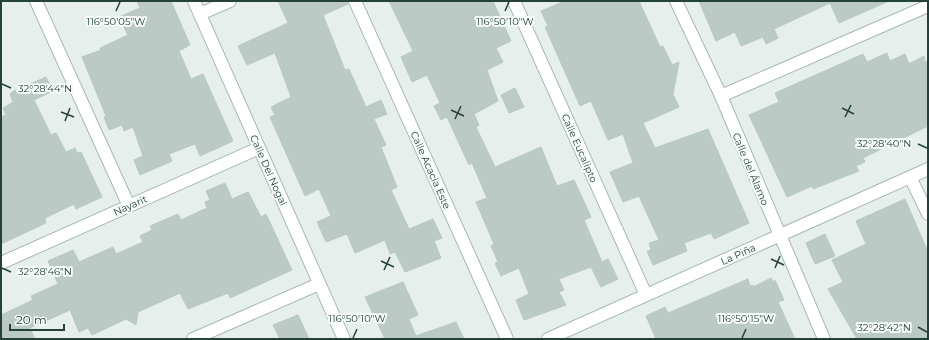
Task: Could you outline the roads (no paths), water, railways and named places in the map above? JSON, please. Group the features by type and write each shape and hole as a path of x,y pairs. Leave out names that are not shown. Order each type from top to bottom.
{"street":[{"path":"36,1 129,206"},
{"name":"Calle Del Nogal","path":"194,1 344,339"},
{"path":"200,14 230,1"},
{"name":"Calle Acacia Este","path":"355,1 507,339"},
{"name":"Calle Eucalipto","path":"514,1 646,295"},
{"name":"Calle del Álamo","path":"676,1 721,96 779,236 824,339"},
{"path":"721,96 928,6"},
{"name":"Nayarit","path":"1,263 259,148"},
{"name":"La Piña","path":"548,339 928,169"},
{"path":"910,177 928,214"},
{"path":"194,339 319,284"}]}
